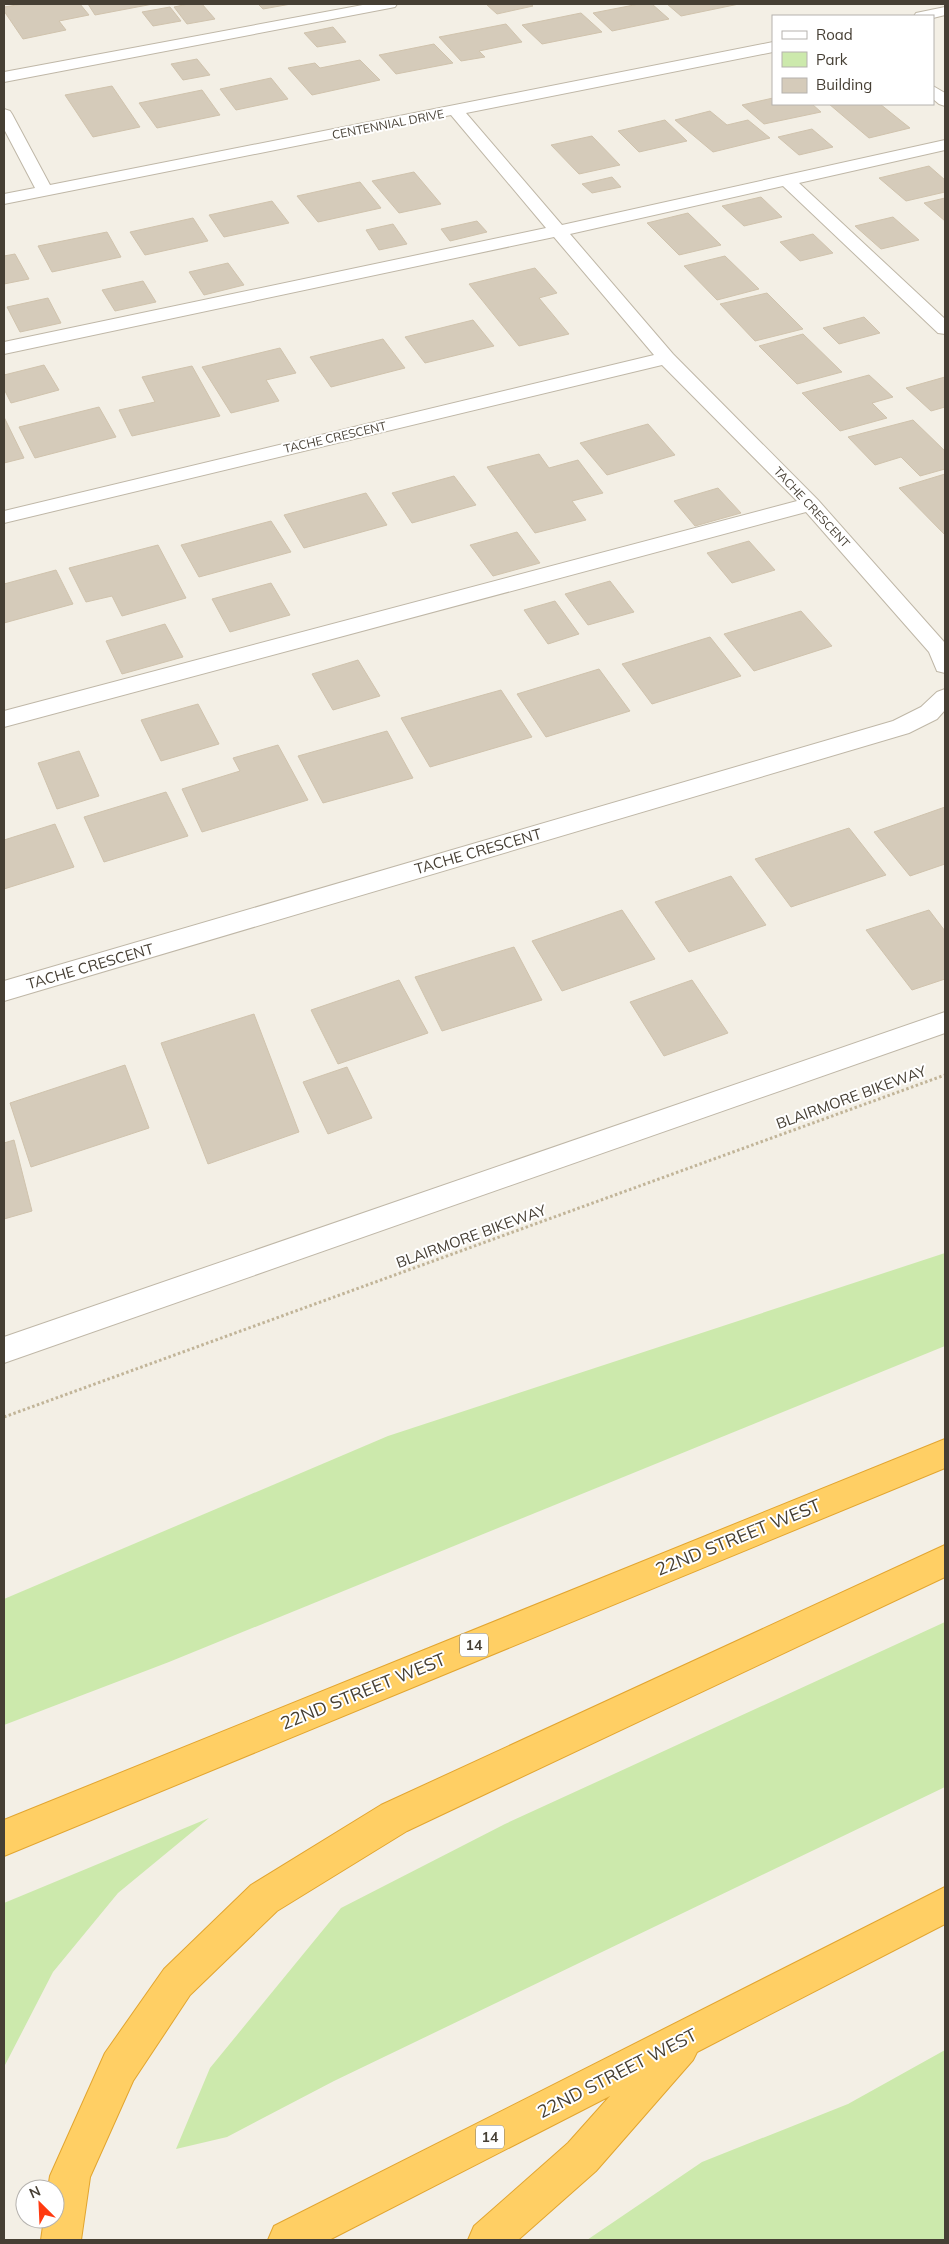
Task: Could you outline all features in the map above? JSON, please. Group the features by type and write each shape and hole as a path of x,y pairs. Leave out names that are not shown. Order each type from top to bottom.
{"highway":[{"name":"22ND STREET WEST","path":"4,1838 945,1453"},
{"path":"61,2240 70,2176 118,2067 177,1982 264,1898 394,1818 945,1561"},
{"name":"22ND STREET WEST","path":"288,2240 945,1905"},
{"path":"488,2240 582,2157 692,2034"}],"street":[{"path":"4,77 390,4"},
{"path":"925,15 945,10"},
{"name":"CENTENNIAL DRIVE","path":"4,199 772,47"},
{"path":"934,92 945,101"},
{"name":"TACHE CRESCENT","path":"455,110 666,358 811,504 938,650 945,666"},
{"path":"4,114 45,191"},
{"path":"4,348 559,231 945,145"},
{"path":"786,180 945,329"},
{"name":"TACHE CRESCENT","path":"4,517 666,358"},
{"path":"4,719 811,504"},
{"name":"TACHE CRESCENT","path":"4,991 901,726 929,713 945,697"},
{"path":"4,1350 945,1022"}],"path":[{"name":"BLAIRMORE BIKEWAY","path":"4,1417 945,1075"}],"green space":[{"path":"945,1253 945,1346 169,1662 4,1725 4,1599 388,1436"},
{"path":"945,1622 945,1787 334,2081 227,2137 176,2149 210,2068 341,1908 505,1824"},
{"path":"209,1818 118,1893 53,1972 4,2067 4,1903"},
{"path":"945,2050 945,2240 587,2240 702,2162 848,2104"}],"building":[{"path":"23,4 80,4 89,15 59,21 66,30 23,39 4,11 4,7"},
{"path":"88,4 153,4 95,15"},
{"path":"202,4 215,19 187,24 174,7"},
{"path":"258,4 291,4 263,9"},
{"path":"486,4 530,4 533,6 497,14"},
{"path":"639,4 652,4 669,19 612,31 593,13"},
{"path":"667,4 739,4 681,16"},
{"path":"170,7 181,21 153,26 142,12"},
{"path":"581,13 602,32 542,44 522,25"},
{"path":"506,24 522,42 479,51 485,57 461,61 439,37"},
{"path":"333,27 346,42 317,47 304,33"},
{"path":"434,44 453,63 396,74 379,55"},
{"path":"197,59 210,75 183,80 171,64"},
{"path":"360,60 380,80 312,95 288,68 315,63 320,68"},
{"path":"271,78 288,99 236,110 220,89"},
{"path":"112,86 140,127 93,137 65,95"},
{"path":"202,90 220,115 157,128 139,103"},
{"path":"772,98 772,105 813,105 821,112 764,124 742,105"},
{"path":"830,105 881,105 910,128 869,138"},
{"path":"710,111 727,125 748,120 770,138 713,152 675,120"},
{"path":"665,120 687,141 639,152 618,131"},
{"path":"812,129 833,147 799,155 778,137"},
{"path":"592,136 620,165 579,174 551,145"},
{"path":"929,166 945,180 945,192 906,201 879,178"},
{"path":"414,172 441,204 399,213 372,181"},
{"path":"612,177 621,187 592,193 582,184"},
{"path":"360,182 381,208 318,222 297,196"},
{"path":"761,197 782,217 744,226 722,206"},
{"path":"945,198 945,221 924,203"},
{"path":"272,201 289,223 224,237 209,215"},
{"path":"688,213 721,245 679,255 647,223"},
{"path":"893,217 919,240 881,249 855,226"},
{"path":"193,218 208,241 145,255 130,232"},
{"path":"477,221 487,232 450,241 441,229"},
{"path":"393,224 407,244 379,250 366,230"},
{"path":"107,232 121,257 52,272 38,246"},
{"path":"813,234 833,253 800,261 780,242"},
{"path":"15,254 29,279 4,284 4,256"},
{"path":"725,256 759,289 717,300 684,266"},
{"path":"228,263 244,285 204,295 189,272"},
{"path":"535,268 557,293 539,298 569,334 519,346 469,284"},
{"path":"143,281 156,302 115,311 102,290"},
{"path":"767,293 803,329 755,341 720,304"},
{"path":"48,298 61,323 20,332 7,307"},
{"path":"864,317 880,333 839,344 823,328"},
{"path":"473,320 494,346 425,363 405,337"},
{"path":"803,334 842,372 797,384 759,346"},
{"path":"383,339 405,368 331,387 310,357"},
{"path":"280,348 296,373 266,380 279,401 231,413 202,367"},
{"path":"44,365 59,390 11,403 4,389 4,375"},
{"path":"192,366 220,416 132,436 119,410 155,402 142,377"},
{"path":"869,375 893,397 872,403 887,418 840,431 802,393"},
{"path":"945,377 945,407 931,411 906,388"},
{"path":"99,407 116,437 35,458 19,427"},
{"path":"4,417 24,458 4,463"},
{"path":"913,420 945,451 945,469 920,476 901,457 875,465 848,437"},
{"path":"648,424 675,455 607,475 580,443"},
{"path":"539,454 549,468 578,460 603,493 572,501 586,520 535,533 487,467"},
{"path":"945,474 945,535 899,488"},
{"path":"454,476 476,505 412,523 392,493"},
{"path":"718,488 741,513 695,526 674,501"},
{"path":"366,493 387,525 304,548 284,515"},
{"path":"271,521 291,552 199,577 181,545"},
{"path":"517,532 540,563 493,576 470,545"},
{"path":"749,541 775,570 732,583 707,553"},
{"path":"158,545 186,598 122,616 112,596 86,602 69,568"},
{"path":"56,570 73,604 4,623 4,584"},
{"path":"610,581 634,612 588,625 565,594"},
{"path":"271,583 290,615 230,632 212,599"},
{"path":"555,601 579,634 548,644 524,610"},
{"path":"801,611 832,646 754,671 724,634"},
{"path":"165,624 183,657 122,674 106,641"},
{"path":"710,637 741,676 652,704 622,664"},
{"path":"358,660 380,696 333,710 312,674"},
{"path":"599,669 630,711 546,737 517,694"},
{"path":"501,690 532,737 430,767 401,718"},
{"path":"198,704 219,744 161,761 141,720"},
{"path":"387,731 413,778 323,803 298,756"},
{"path":"278,745 308,800 202,832 182,789 240,771 233,758"},
{"path":"79,751 99,796 57,809 38,763"},
{"path":"166,792 188,836 104,862 84,817"},
{"path":"945,807 945,864 910,876 874,832"},
{"path":"55,824 74,867 4,889 4,840"},
{"path":"849,828 886,875 791,907 755,859"},
{"path":"731,876 766,925 689,952 655,902"},
{"path":"622,910 655,959 562,991 532,941"},
{"path":"929,910 945,931 945,979 912,990 866,930"},
{"path":"514,947 542,1000 442,1031 415,977"},
{"path":"399,980 428,1033 338,1064 311,1010"},
{"path":"692,980 728,1033 664,1056 630,1002"},
{"path":"254,1014 299,1132 208,1164 161,1043"},
{"path":"125,1065 149,1128 31,1167 10,1103"},
{"path":"347,1067 372,1118 328,1134 303,1082"},
{"path":"14,1140 32,1211 4,1219 4,1143"}]}
